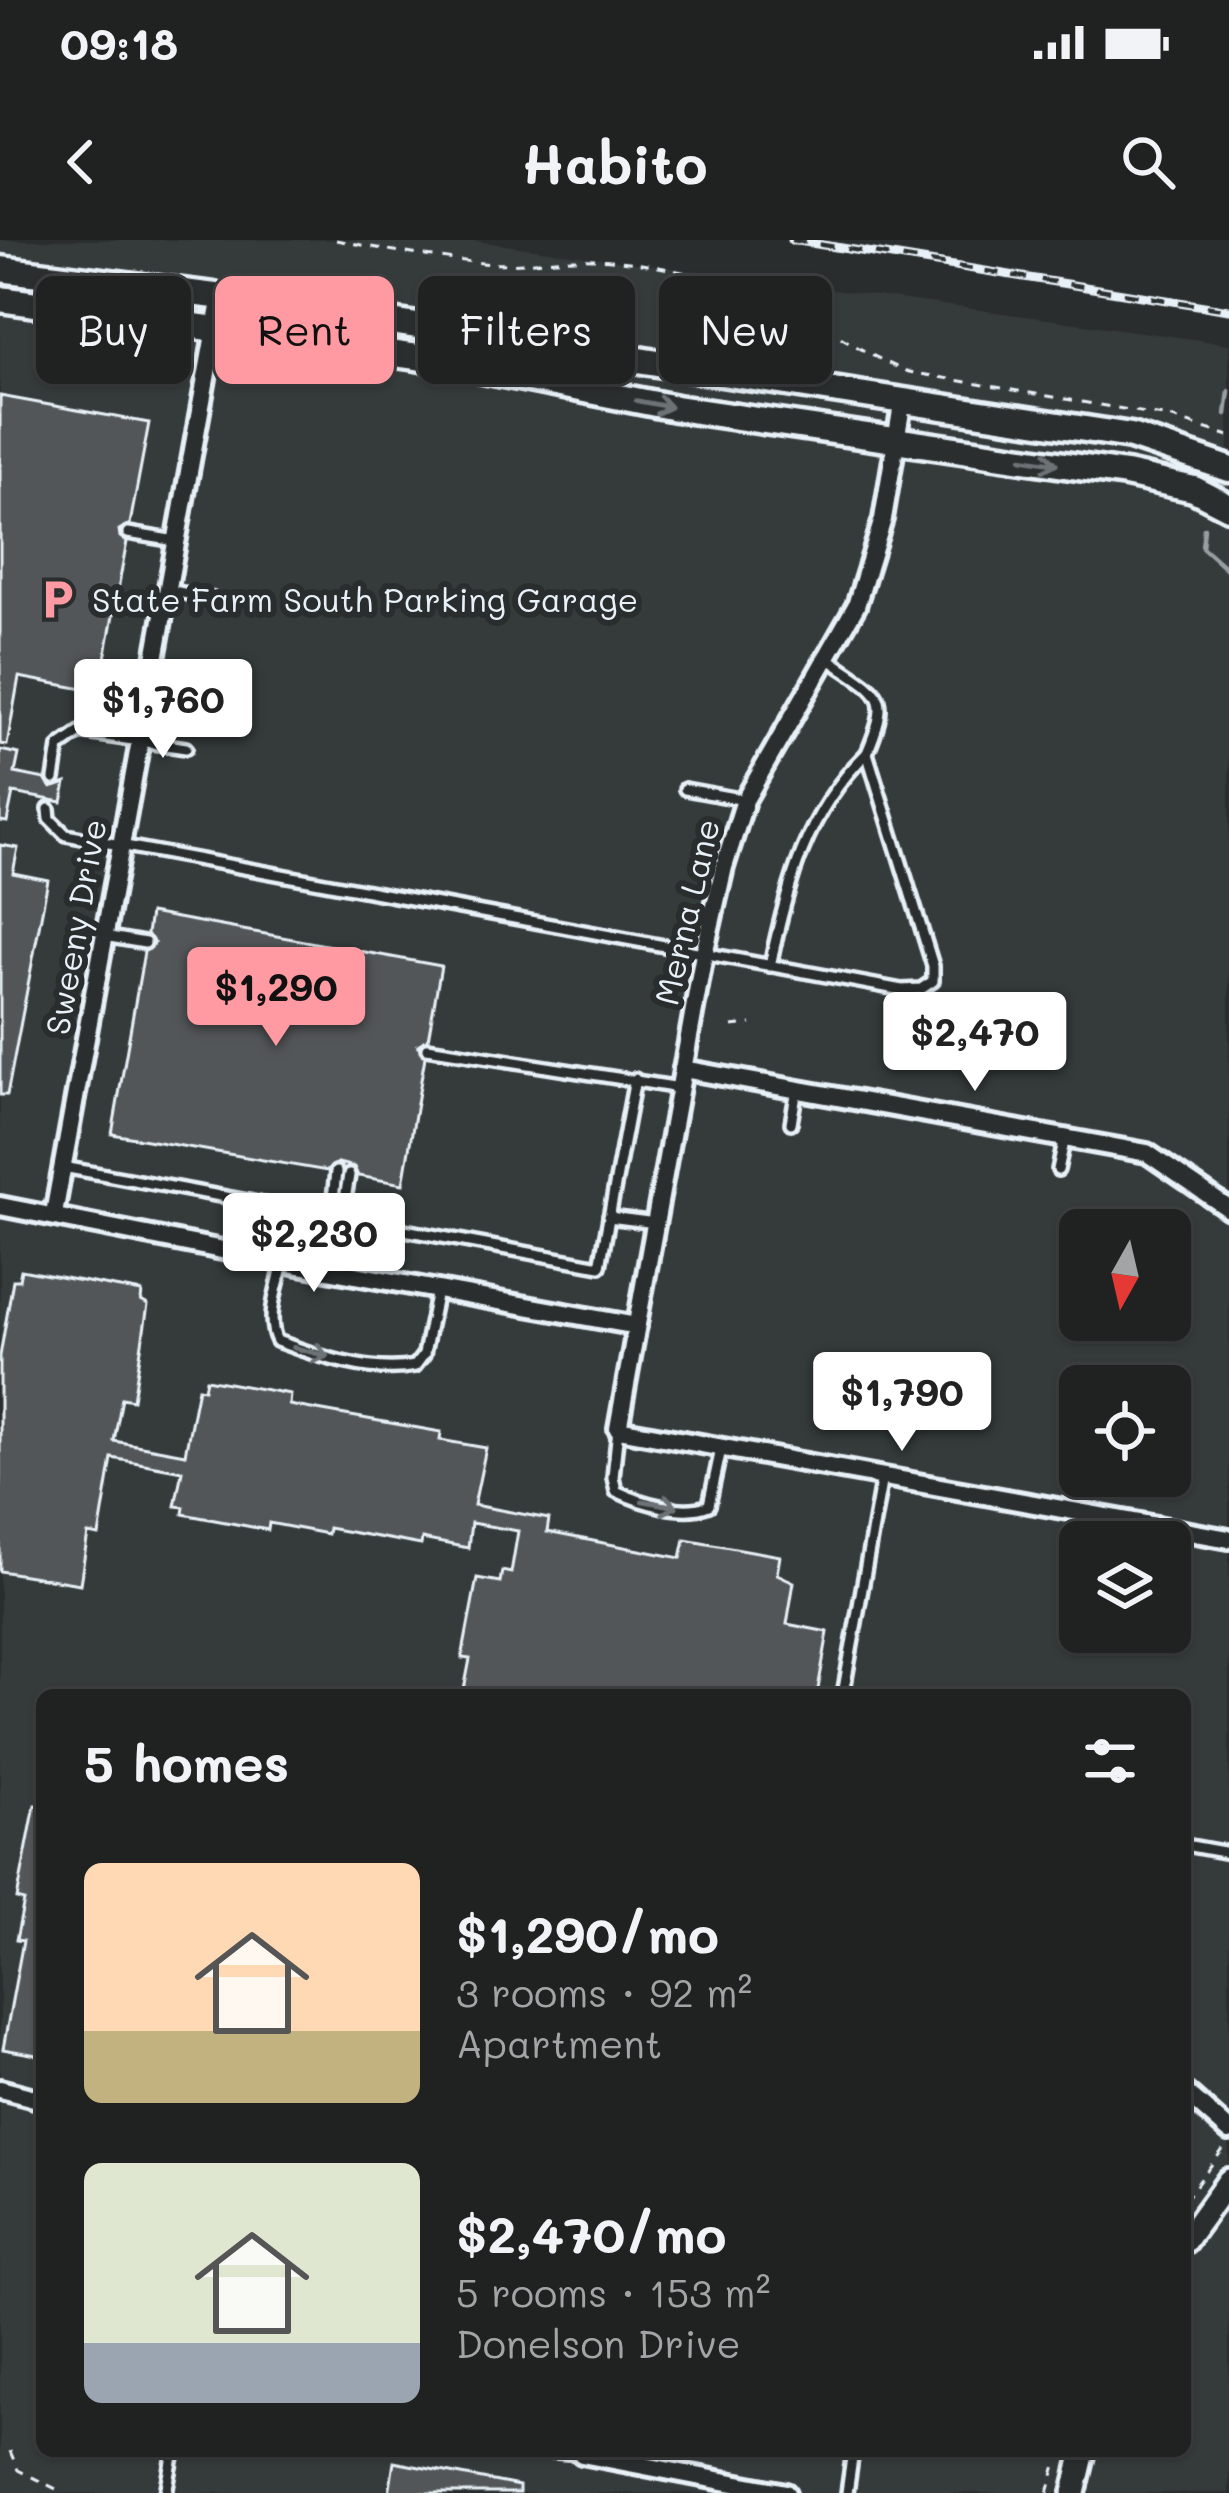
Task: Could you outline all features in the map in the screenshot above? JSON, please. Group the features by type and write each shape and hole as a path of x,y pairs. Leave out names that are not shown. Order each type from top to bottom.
{"main road":[{"path":"0,269 215,295"},
{"path":"0,299 417,357 676,408 1126,474 1194,489 1229,507"},
{"path":"394,322 1131,436 1229,469"}],"street":[{"name":"Sweeny Drive","path":"54,1214 215,320"},
{"name":"Merna Lane","path":"618,1430 724,867 746,800 856,606 872,562 903,399"},
{"path":"683,1069 1147,1153 1229,1209"},
{"path":"0,1206 637,1326"},
{"path":"618,1430 1229,1539"},
{"path":"0,2089 36,2098"},
{"path":"1191,2097 1229,2131"},
{"path":"1191,2233 1229,2180"},
{"path":"603,2457 785,2493"},
{"path":"1074,2493 1083,2457"}],"lane":[{"path":"128,533 176,542"},
{"path":"168,590 213,598"},
{"path":"770,966 781,912 811,826 838,781 867,753 883,719 871,688 829,659"},
{"path":"104,667 152,674"},
{"path":"54,779 59,747 80,732 186,748"},
{"path":"50,809 50,819 65,836 704,955 902,990 921,988 933,982 921,923 867,753"},
{"path":"686,789 746,800"},
{"path":"104,936 145,944"},
{"path":"427,1048 680,1088"},
{"path":"63,1168 600,1266 635,1079"},
{"path":"791,1123 797,1089"},
{"path":"1058,1170 1065,1136"},
{"path":"325,1270 336,1172"},
{"path":"333,1216 344,1205 350,1174"},
{"path":"609,1216 656,1223"},
{"path":"283,1262 272,1314 277,1342 351,1362 396,1370 415,1366 424,1354 437,1291"},
{"path":"618,1430 616,1491 634,1500 696,1510 709,1505 721,1448"},
{"path":"844,1689 882,1477"},
{"path":"1191,1846 1229,1853"},
{"path":"166,2493 173,2457"},
{"path":"847,2493 852,2457"}],"path":[{"path":"336,240 484,263 622,261 730,284 768,296 871,357 909,372 1169,417 1229,436"},
{"path":"732,1026 751,1024"},
{"path":"1191,2192 1229,2142"},
{"path":"10,2452 18,2470 64,2493"},
{"path":"1048,2493 1058,2457"}],"shaded area":[{"path":"0,240 468,240 731,276 659,276 659,384 832,384 832,290 1229,344 1229,2493 0,2493"}],"building":[{"name":"State Farm South Parking Garage","path":"0,396 149,423 130,524 119,530 127,542 105,658 95,665 102,676 99,692 19,677 7,745 0,744"},
{"path":"0,750 19,754 15,773 45,779 51,788 66,783 62,802 13,793 7,822 0,821"},
{"path":"0,845 18,848 13,873 48,880 7,1095 0,1095"},
{"path":"150,913 441,966 428,1039 418,1045 425,1057 403,1184 358,1176 354,1167 338,1163 327,1171 112,1134 144,952 154,943 147,934"},
{"path":"21,1270 142,1292 141,1301 148,1305 133,1400 122,1398 114,1441 185,1454 198,1388 204,1389 206,1379 290,1394 289,1405 441,1432 440,1440 486,1448 474,1505 549,1519 547,1532 681,1558 685,1539 780,1556 777,1574 794,1582 787,1624 828,1632 818,1689 464,1689 470,1659 462,1658 477,1578 500,1582 502,1571 511,1573 518,1531 471,1523 468,1548 422,1539 421,1545 328,1528 327,1534 269,1523 268,1530 183,1514 184,1507 175,1506 182,1471 112,1458 99,1536 88,1534 80,1584 0,1571 0,1356 13,1280 19,1280"},
{"path":"36,1805 36,2055 3,2049 23,1941 16,1940 24,1901 17,1899"},
{"path":"394,2462 519,2486 519,2493 389,2493"}],"waterway":[{"path":"1226,414 1229,391"},
{"path":"1204,528 1202,547 1229,571"}],"railway":[{"path":"792,240 1229,310"}],"place":[{"name":"State Farm South Parking Garage","path":"58,600"}]}
